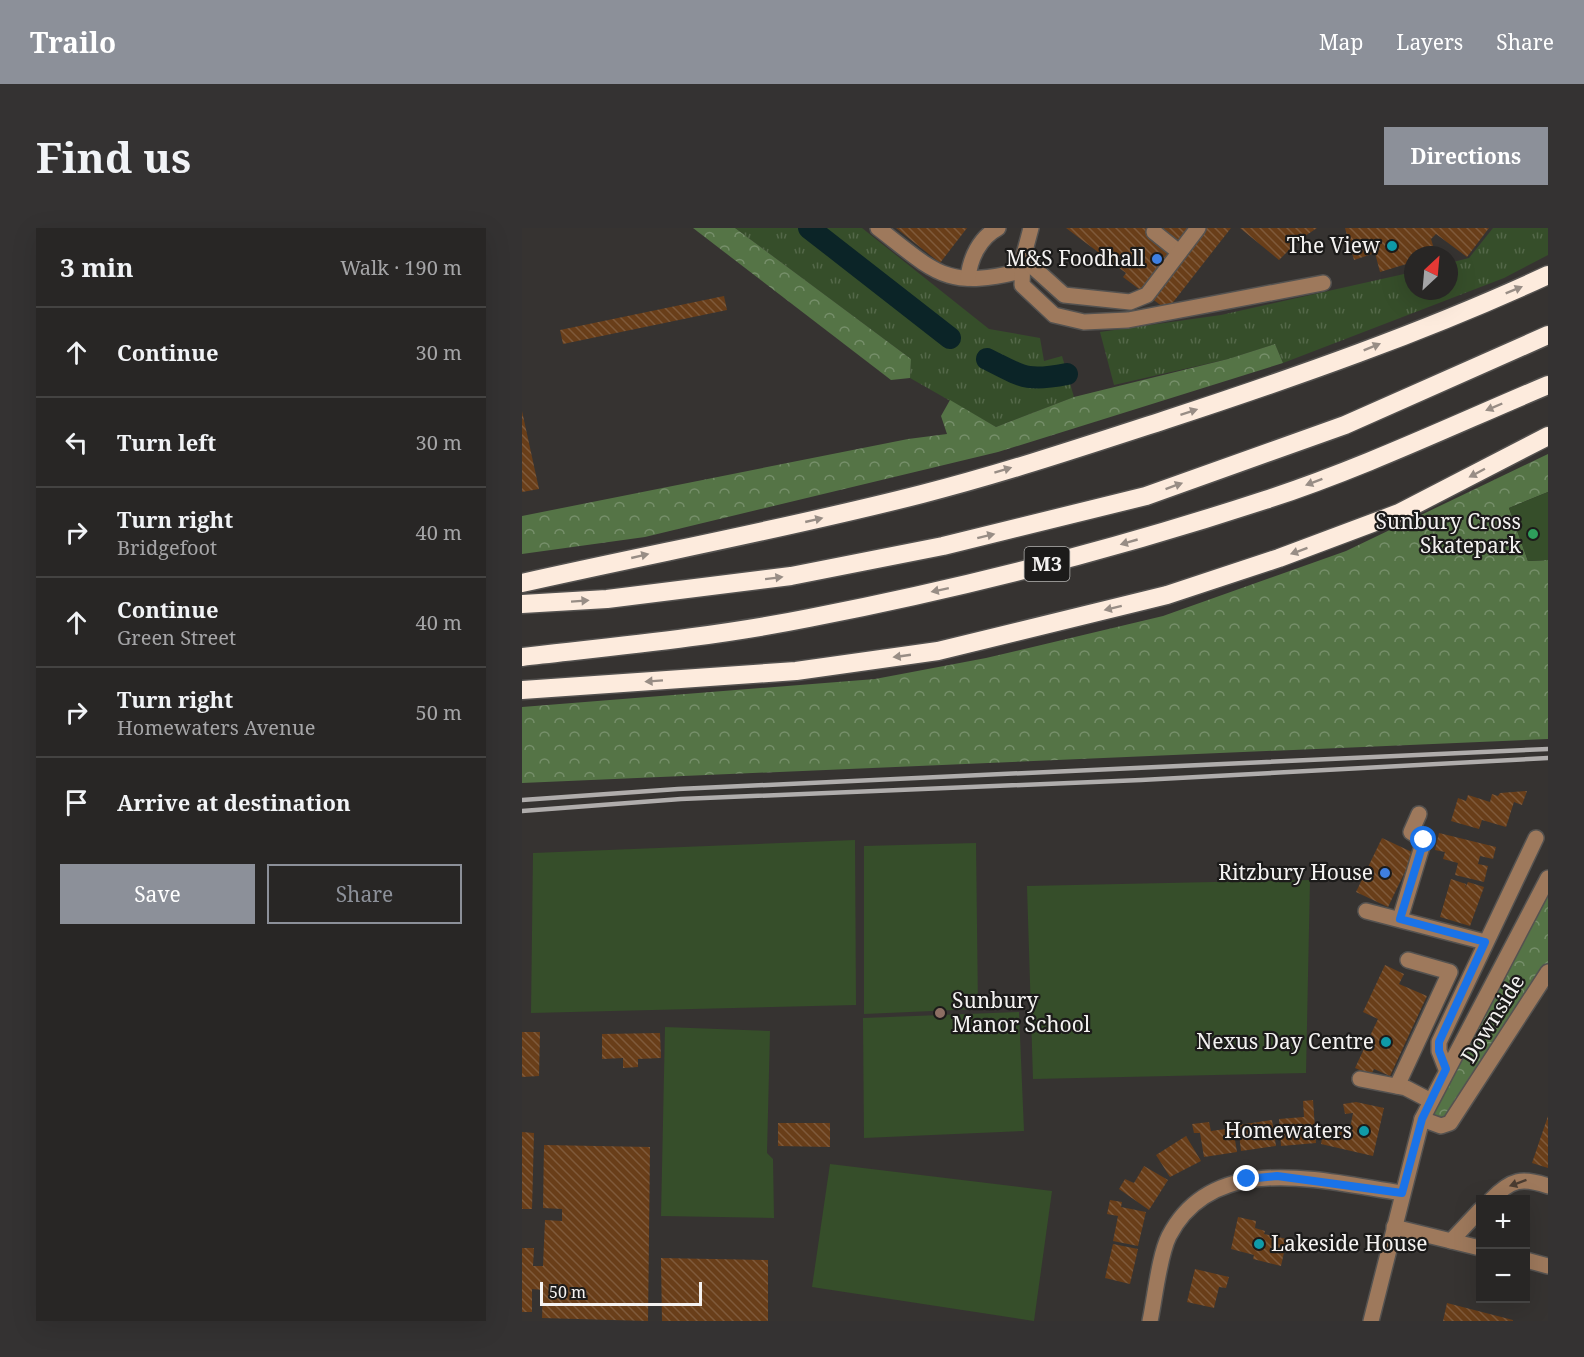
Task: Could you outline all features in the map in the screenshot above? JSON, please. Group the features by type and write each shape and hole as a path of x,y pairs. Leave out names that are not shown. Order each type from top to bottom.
{"highway":[{"path":"522,583 675,548 776,529 924,494 1091,444 1294,378 1548,275"},
{"name":"M3","path":"522,604 607,599 791,576 944,546 1146,496 1345,425 1546,336"},
{"name":"M3","path":"522,657 696,636 807,619 977,582 1096,551 1268,499 1548,385"},
{"path":"522,690 796,671 938,651 1167,595 1279,558 1399,513 1548,436"}],"street":[{"path":"878,228 936,272 980,280 1022,264"},
{"path":"968,278 970,262 978,247 998,228"},
{"path":"1031,228 1022,264 1023,285 1054,315 1084,322 1128,320 1323,284"},
{"path":"1022,264 1064,295 1130,302 1147,295 1198,228"},
{"path":"1154,232 1179,252"},
{"path":"1400,919 1424,840 1411,832 1419,814"},
{"path":"1446,1069 1439,1051 1439,1042 1536,838"},
{"path":"1371,1321 1422,1119 1446,1069 1548,878"},
{"path":"1366,910 1485,942"},
{"path":"1397,1086 1450,972 1408,960"},
{"name":"Downside","path":"1422,1119 1441,1126 1450,1124 1548,972"},
{"path":"1360,1079 1397,1086 1431,1101"},
{"path":"1150,1321 1168,1239 1179,1221 1197,1202 1220,1187 1247,1179 1277,1176 1402,1193"},
{"path":"1497,1195 1511,1184 1525,1179 1548,1186"},
{"path":"1451,1241 1476,1214"},
{"path":"1394,1227 1476,1247"},
{"path":"1530,1261 1548,1266"}],"green space":[{"path":"693,228 735,228 911,359 910,378 891,380"},
{"path":"735,228 862,228 989,329 1040,338 1044,361 1062,356 1074,397 996,427 910,378 911,359"},
{"path":"1493,228 1548,228 1548,255 1504,278 1458,296 1458,261 1469,258"},
{"path":"1404,274 1404,300 1447,300 1283,363 1275,344 1228,359 1114,385 1100,332 1221,315"},
{"path":"1275,344 1283,363 998,452 645,537 522,554 522,516 908,439 947,434 941,416 950,400 996,427 1074,397 1228,359"},
{"path":"1548,454 1548,492 1509,508 1528,561 1548,560 1548,739 522,783 522,707 875,679 986,658 1163,616 1346,551"},
{"name":"Sunbury Cross Skatepark","path":"1548,492 1548,560 1528,561 1509,508"},
{"path":"855,840 856,1005 531,1013 533,853"},
{"path":"976,843 978,1009 864,1014 864,846"},
{"path":"1548,878 1548,972 1450,1123 1422,1119"},
{"path":"1310,880 1306,1073 1033,1079 1027,886"},
{"path":"1019,1012 1024,1131 864,1138 863,1018"},
{"path":"665,1027 770,1031 767,1153 773,1159 774,1218 661,1216"},
{"path":"830,1164 1052,1191 1034,1321 812,1287"}],"building":[{"path":"896,228 967,228 940,263"},
{"name":"M&S Foodhall","path":"1066,228 1231,228 1167,310 1123,277 1126,273"},
{"name":"The View","path":"1240,228 1317,228 1299,240 1279,260"},
{"name":"The View","path":"1345,228 1489,228 1467,257 1458,250 1458,246 1452,246 1436,234 1431,239 1433,246 1404,246 1404,265 1380,272 1375,253 1354,260"},
{"path":"724,296 727,310 563,344 560,330"},
{"path":"522,411 539,489 522,492"},
{"path":"1527,791 1522,805 1514,802 1506,827 1482,820 1479,829 1451,821 1458,798 1466,801 1468,795 1490,802 1492,794 1498,796 1500,793"},
{"path":"1439,833 1496,847 1493,859 1480,856 1478,864 1488,866 1484,882 1455,875 1458,863 1443,859 1445,852 1435,850"},
{"name":"Ritzbury House","path":"1382,838 1414,853 1388,907 1356,892"},
{"path":"1451,879 1466,884 1465,888 1468,882 1484,887 1470,926 1440,917"},
{"name":"Nexus Day Centre","path":"1385,965 1404,974 1399,984 1427,996 1390,1076 1374,1069 1371,1075 1355,1068 1378,1019 1363,1012"},
{"path":"522,1032 540,1032 539,1076 522,1077"},
{"path":"660,1033 661,1058 638,1059 638,1067 623,1068 623,1058 602,1059 602,1034"},
{"path":"1313,1100 1316,1143 1281,1146 1279,1119 1304,1117 1303,1101"},
{"name":"Homewaters","path":"1356,1102 1384,1108 1373,1156 1321,1144 1324,1128 1349,1134 1353,1113 1345,1114 1343,1104"},
{"path":"1548,1116 1548,1168 1532,1163"},
{"path":"1272,1120 1276,1146 1241,1151 1238,1125"},
{"path":"1209,1122 1211,1131 1233,1128 1237,1152 1204,1157 1200,1133 1194,1133 1192,1124"},
{"path":"778,1123 830,1123 830,1147 778,1146"},
{"path":"522,1132 534,1133 532,1209 522,1209"},
{"path":"1186,1136 1201,1161 1170,1177 1156,1155"},
{"path":"544,1145 650,1147 648,1321 542,1318 543,1290 532,1289 532,1312 522,1312 522,1248 534,1248 533,1266 543,1266 545,1220 562,1221 562,1209 543,1208"},
{"path":"1144,1166 1168,1180 1149,1210 1119,1189 1125,1179 1134,1183"},
{"path":"1110,1200 1122,1202 1121,1207 1146,1212 1138,1246 1113,1241 1118,1216 1107,1214"},
{"name":"Lakeside House","path":"1238,1217 1256,1221 1255,1228 1265,1231 1264,1234 1287,1239 1281,1266 1253,1259 1254,1255 1231,1249"},
{"path":"1113,1244 1138,1249 1130,1284 1105,1278"},
{"path":"661,1258 768,1260 768,1321 662,1321"},
{"path":"1195,1269 1229,1277 1226,1288 1219,1287 1214,1308 1187,1302"},
{"path":"1447,1303 1513,1320 1513,1321 1443,1321"}],"waterway":[{"path":"809,228 950,338"},
{"path":"987,359 1017,374 1033,378 1067,374"}],"railway":[{"path":"522,800 678,789 1548,749"},
{"path":"522,811 681,799 1141,780 1548,758"}],"place":[{"name":"The View","path":"1392,246"},
{"name":"M&S Foodhall","path":"1157,259"},
{"name":"Sunbury Cross Skatepark","path":"1533,534"},
{"name":"Ritzbury House","path":"1385,873"},
{"name":"Sunbury Manor School","path":"940,1013"},
{"name":"Nexus Day Centre","path":"1386,1042"},
{"name":"Homewaters","path":"1364,1131"},
{"name":"Lakeside House","path":"1259,1244"}],"route":[{"path":"1247,1179 1277,1176 1402,1193 1422,1119 1446,1069 1439,1051 1439,1042 1485,942 1474,937 1400,919 1424,840"}]}
